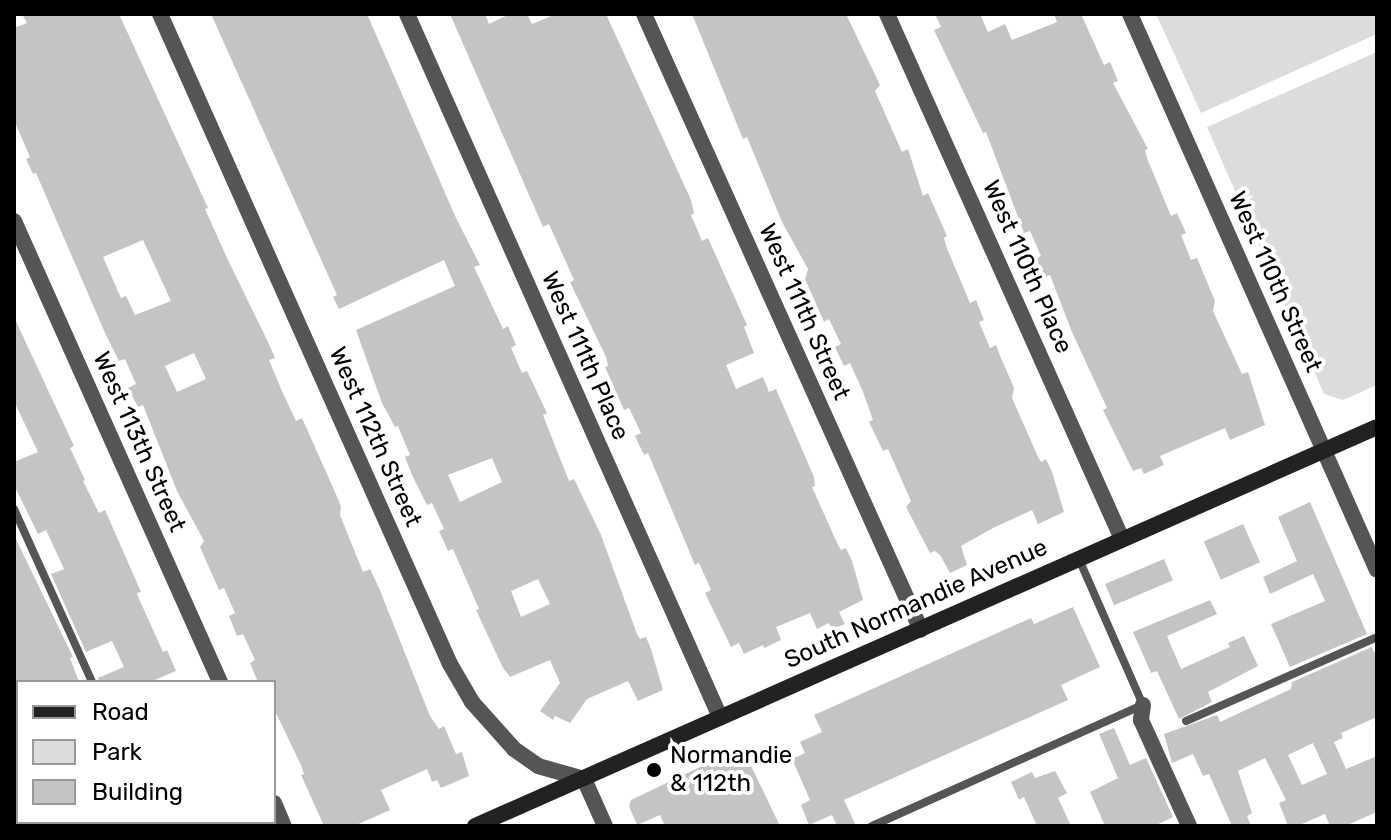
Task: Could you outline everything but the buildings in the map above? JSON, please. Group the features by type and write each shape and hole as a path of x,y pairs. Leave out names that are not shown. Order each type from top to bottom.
{"main road":[{"name":"South Normandie Avenue","path":"475,826 1377,427"}],"street":[{"name":"West 112th Street","path":"160,14 450,664 472,702 514,749 538,766 584,779"},
{"name":"West 111th Place","path":"407,14 720,717"},
{"name":"West 111th Street","path":"644,14 921,630"},
{"name":"West 110th Place","path":"887,14 1122,539"},
{"name":"West 110th Street","path":"1130,14 1377,568"},
{"name":"West 113th Street","path":"14,221 219,680"},
{"path":"1143,705 1141,720 1189,826"},
{"path":"584,779 605,826"},
{"path":"276,808 284,826"}],"lane":[{"path":"14,509 91,680"},
{"path":"872,826 1143,705 1079,558"},
{"path":"1186,721 1377,637"}],"green space":[{"path":"1156,14 1377,14 1377,34 1201,113"},
{"path":"1377,52 1377,385 1343,400 1324,394 1207,127"}],"place":[{"name":"Normandie & 112th","path":"654,770"}]}
